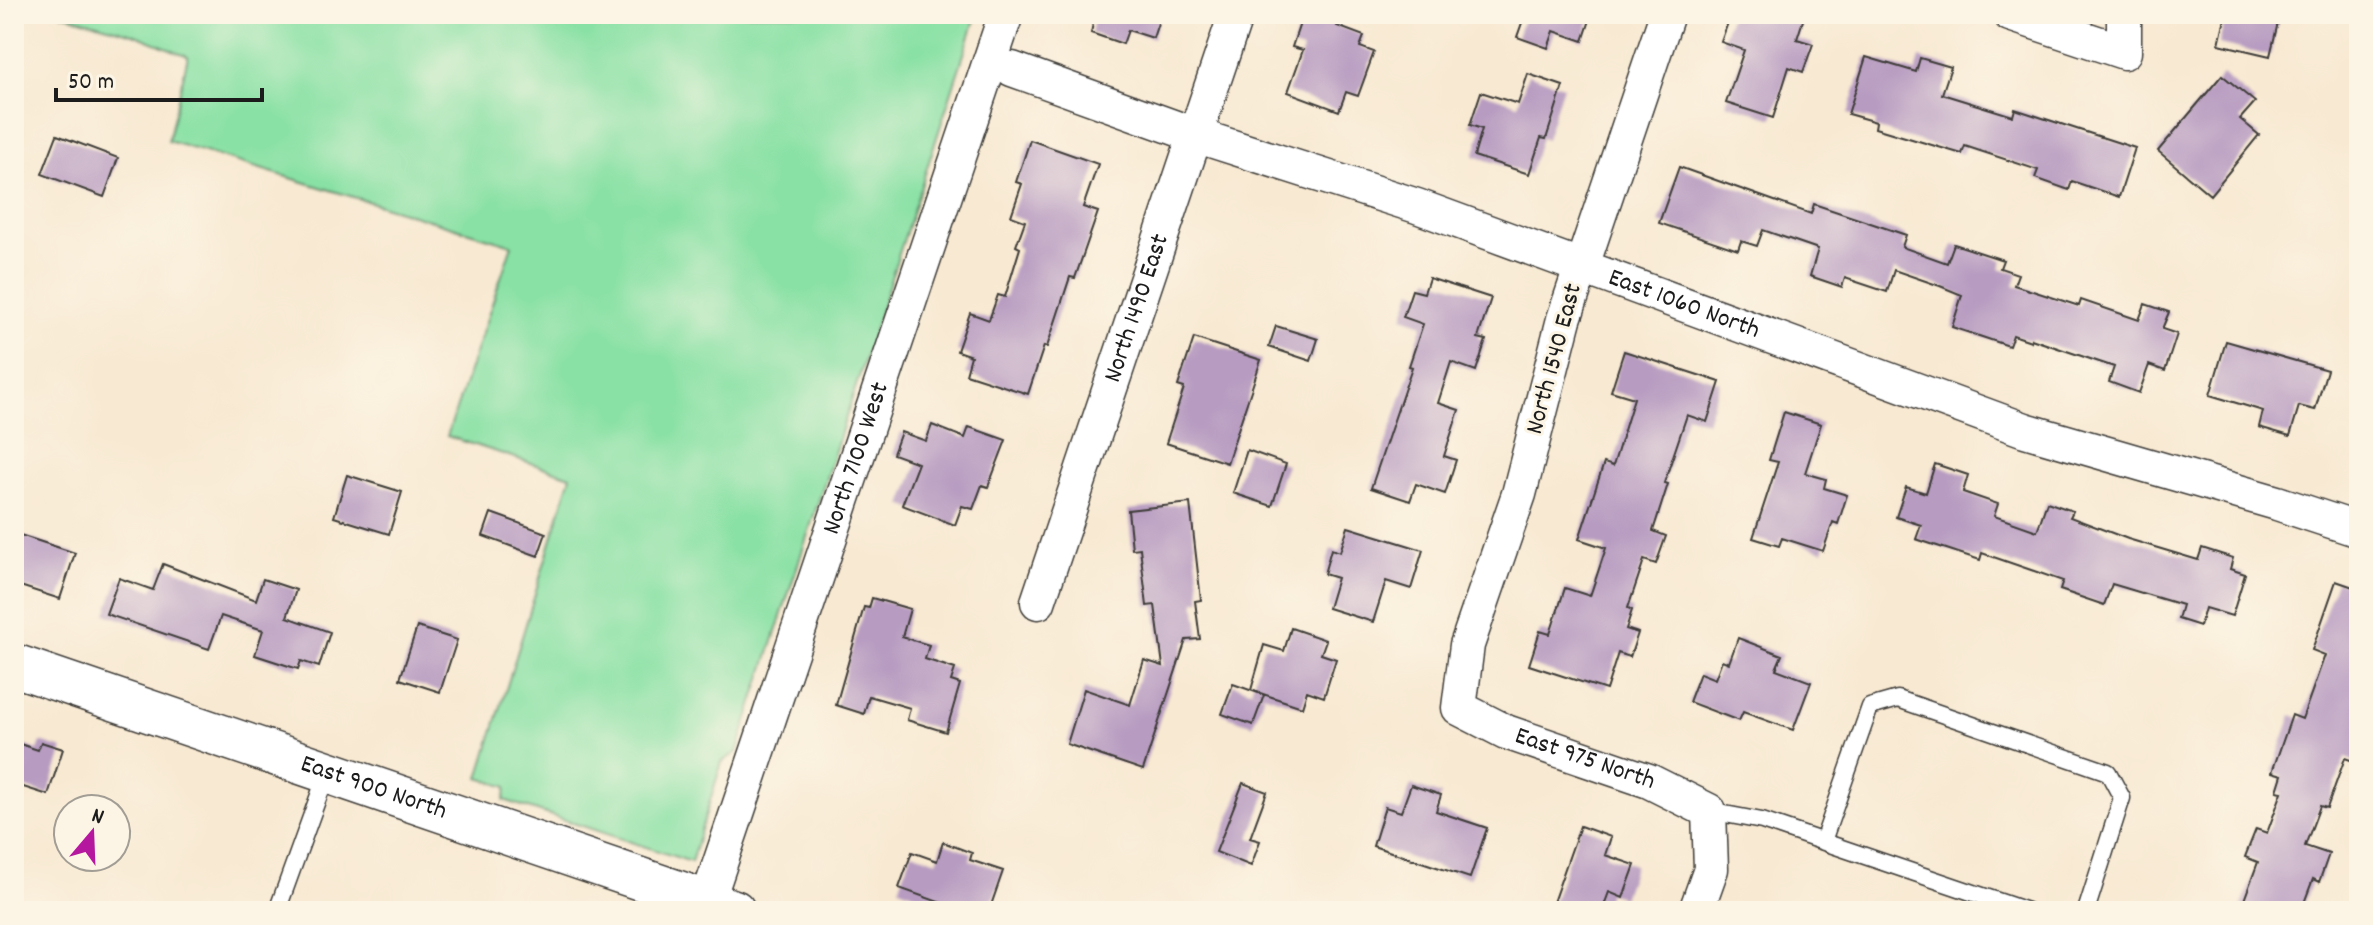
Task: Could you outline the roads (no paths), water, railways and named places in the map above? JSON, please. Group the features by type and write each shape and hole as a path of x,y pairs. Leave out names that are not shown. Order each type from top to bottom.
{"street":[{"name":"North 7100 West","path":"703,905 1006,14"},
{"name":"North 1490 East","path":"1038,602 1236,14"},
{"name":"North 1540 East","path":"1459,708 1467,645 1519,494 1580,267 1667,14"},
{"path":"2010,14 2124,52 2124,14"},
{"name":"East 1060 North","path":"1012,69 1195,135 1417,206 2025,430 2359,530"},
{"name":"East 900 North","path":"14,665 328,771 703,905"},
{"name":"East 975 North","path":"1459,708 1506,732 1649,781 1709,811"},
{"path":"1696,911 1711,869 1709,811"}],"lane":[{"path":"1823,841 1870,707 1898,699 2108,772 2122,798 2086,911"},
{"path":"277,911 328,771"},
{"path":"1709,811 1762,821 2027,911"}]}
